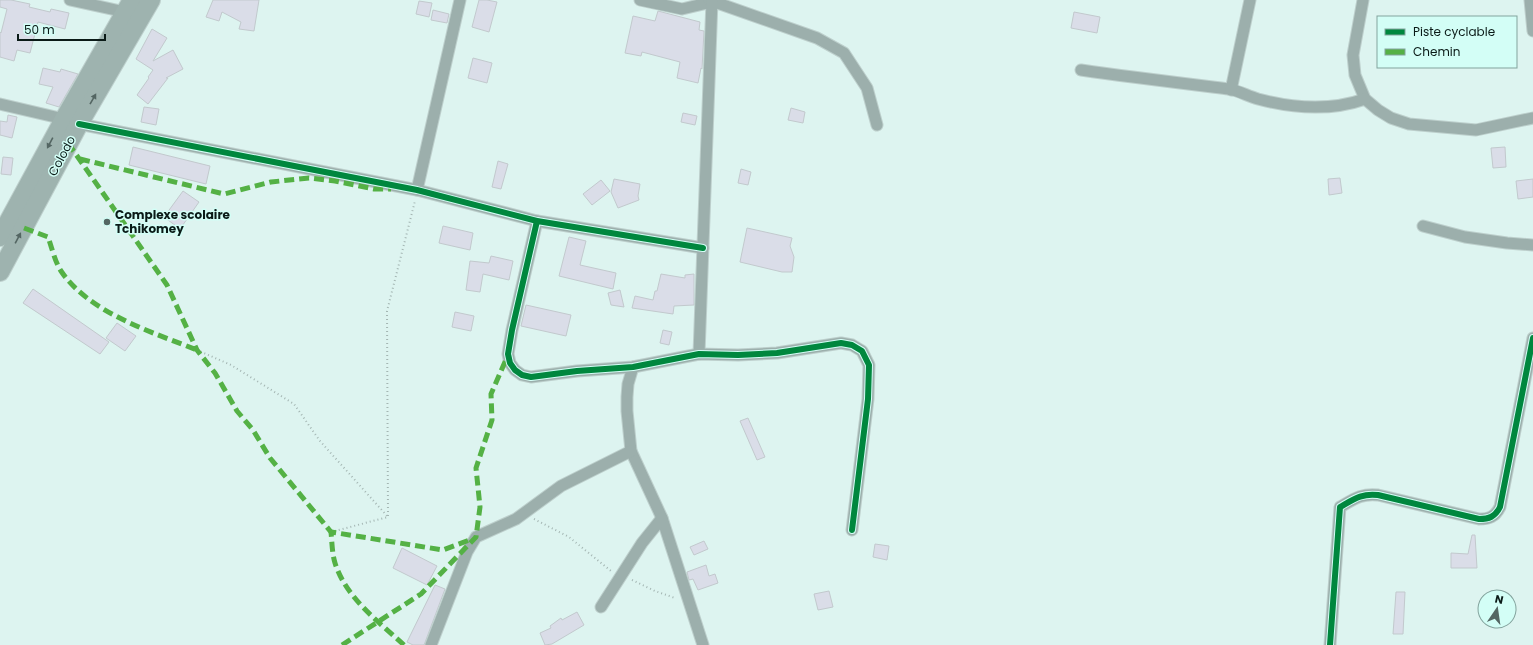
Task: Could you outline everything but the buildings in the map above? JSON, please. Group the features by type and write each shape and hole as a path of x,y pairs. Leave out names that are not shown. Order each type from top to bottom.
{"main road":[{"name":"Colodo","path":"0,237 5,219 151,0"},
{"name":"Colodo","path":"0,272 71,121 129,6"}],"street":[{"path":"70,0 129,6"},
{"path":"417,190 460,0"},
{"path":"640,0 682,9 711,0 817,38 844,53 867,88 877,125"},
{"path":"699,354 711,0"},
{"path":"1231,90 1250,0"},
{"path":"1363,0 1353,55 1355,75 1365,99 1391,118 1409,124 1476,130 1533,118"},
{"path":"1530,0 1533,31"},
{"path":"1081,70 1161,82 1231,90 1257,99 1284,104 1336,106 1352,104 1365,99"},
{"path":"0,104 71,121 417,190 537,221 703,248"},
{"path":"537,221 512,330 508,354 510,362 515,370 522,375 531,377 577,371 634,367 699,354 738,355 777,352 841,343 852,345 862,351 869,365 868,398 852,530"},
{"path":"1423,226 1465,237 1533,245"},
{"path":"1330,645 1340,507 1358,497 1367,494 1378,495 1479,519 1488,519 1496,514 1500,507 1533,338"},
{"path":"634,367 628,384 627,404 631,452 662,518 703,645"},
{"path":"432,645 467,552 476,537 528,512 561,486 631,452"},
{"path":"601,606 635,553 662,518"}],"path":[{"path":"388,516 387,311 417,190"},
{"path":"197,350 231,365 294,404 320,441 388,516"},
{"path":"331,532 388,516"}],"marked path":[{"path":"68,143 167,285 197,350 215,373 237,411 253,430 270,458 331,532"},
{"path":"80,159 224,194 271,182 309,178 335,181 374,189 391,189"},
{"path":"24,228 48,237 55,259 61,271 73,286 88,299 104,310 123,320 197,350"},
{"path":"342,645 421,594 476,537 480,507 476,468 492,420 491,394 508,355"},
{"path":"404,645 364,608 347,587 340,576 335,563 331,532 443,550 472,539"}],"cycle path":[{"path":"79,124 417,190 537,221 703,248"},
{"path":"537,221 512,330 508,354 510,363 515,370 522,375 531,377 577,371 633,367 699,354 738,355 777,353 841,343 852,345 862,351 869,365 868,399 852,530"},
{"path":"1330,645 1340,507 1358,497 1378,495 1479,519 1486,519 1494,515 1500,507 1533,338"}],"place":[{"name":"Complexe scolaire Tchikomey","path":"107,222"}]}
